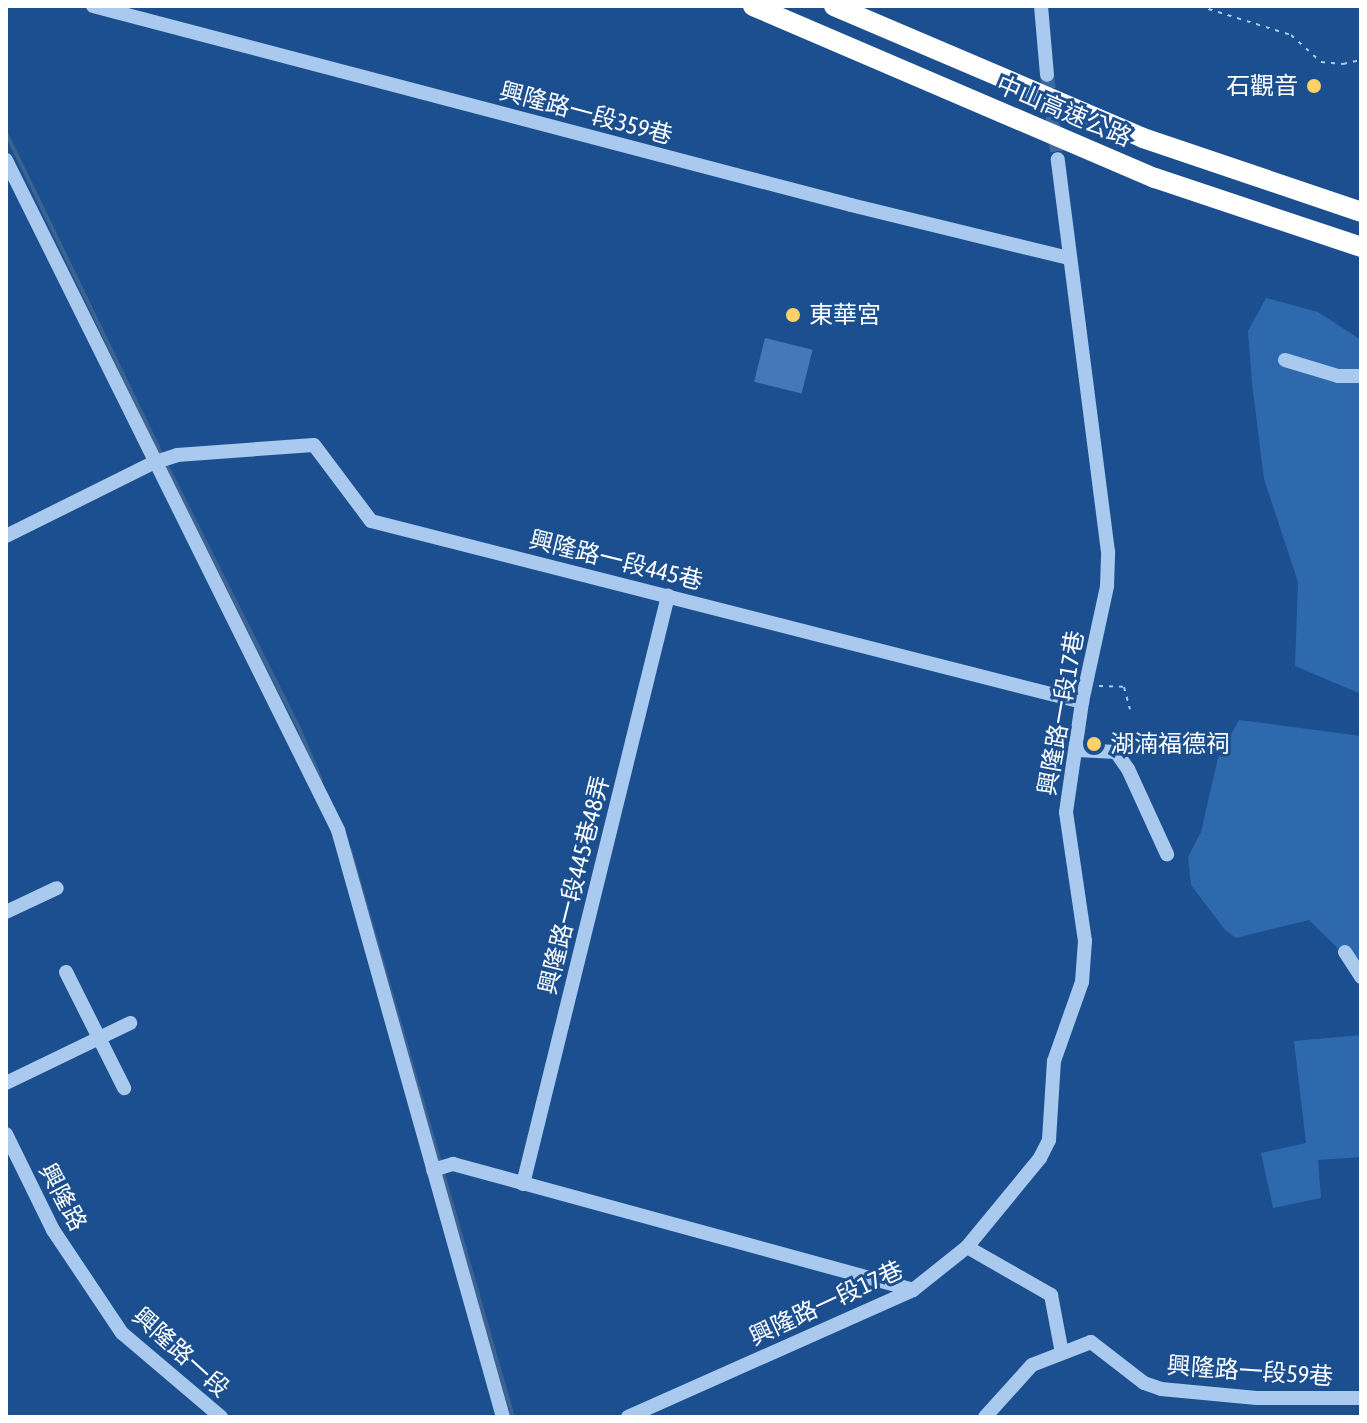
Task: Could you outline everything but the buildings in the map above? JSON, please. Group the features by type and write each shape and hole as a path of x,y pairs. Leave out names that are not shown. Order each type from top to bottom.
{"highway":[{"name":"中山高速公路","path":"753,6 1155,178 1361,247"},
{"name":"中山高速公路","path":"834,6 1143,138 1361,212"}],"street":[{"name":"興隆路一段359巷","path":"93,6 851,205 1069,258"},
{"path":"1041,6 1047,75"},
{"name":"興隆路一段17巷","path":"628,1417 913,1290 967,1247 1040,1158 1049,1140 1054,1061 1082,982 1085,941 1066,812 1085,685 1107,586 1108,552 1058,159"},
{"path":"6,160 160,461 338,830 439,1168 503,1417"},
{"path":"1285,360 1338,376 1361,376"},
{"name":"興隆路一段445巷","path":"160,461 314,445 371,521 1082,702"},
{"path":"6,536 160,461"},
{"name":"興隆路一段445巷48弄","path":"523,1184 668,596"},
{"path":"1077,750 1116,752 1128,769 1167,854"},
{"path":"6,912 57,888"},
{"path":"1345,952 1361,977"},
{"path":"66,972 124,1088"},
{"path":"6,1083 130,1023"},
{"name":"興隆路","path":"6,1134 53,1230 85,1279"},
{"path":"439,1168 453,1164 913,1290"},
{"path":"967,1247 1051,1295 1062,1353"},
{"name":"興隆路一段","path":"85,1279 122,1333 221,1417"},
{"name":"興隆路一段59巷","path":"985,1417 1032,1365 1091,1342 1144,1383 1161,1389 1257,1398 1361,1398"}],"path":[{"path":"1199,6 1291,35 1321,62 1343,64 1361,60"},
{"path":"1085,685 1124,687 1130,709"}],"shaded area":[{"path":"1266,298 1318,312 1361,340 1361,694 1295,666 1298,582 1264,479 1252,383 1248,331"},
{"path":"1239,720 1361,736 1361,971 1309,920 1236,938 1225,930 1191,885 1188,857 1201,832 1218,758"},
{"path":"1361,1035 1361,1157 1318,1160 1321,1198 1273,1208 1261,1153 1306,1143 1294,1041"}],"waterway":[{"path":"6,133 162,456"},
{"path":"166,464 300,731 321,780"},
{"path":"350,850 513,1417"}],"tunnel":[{"path":"1047,75 1058,159"}],"place":[{"name":"石觀音","path":"1314,86"},
{"name":"東華宮","path":"793,315"},
{"name":"湖湳福德祠","path":"1094,744"}]}
